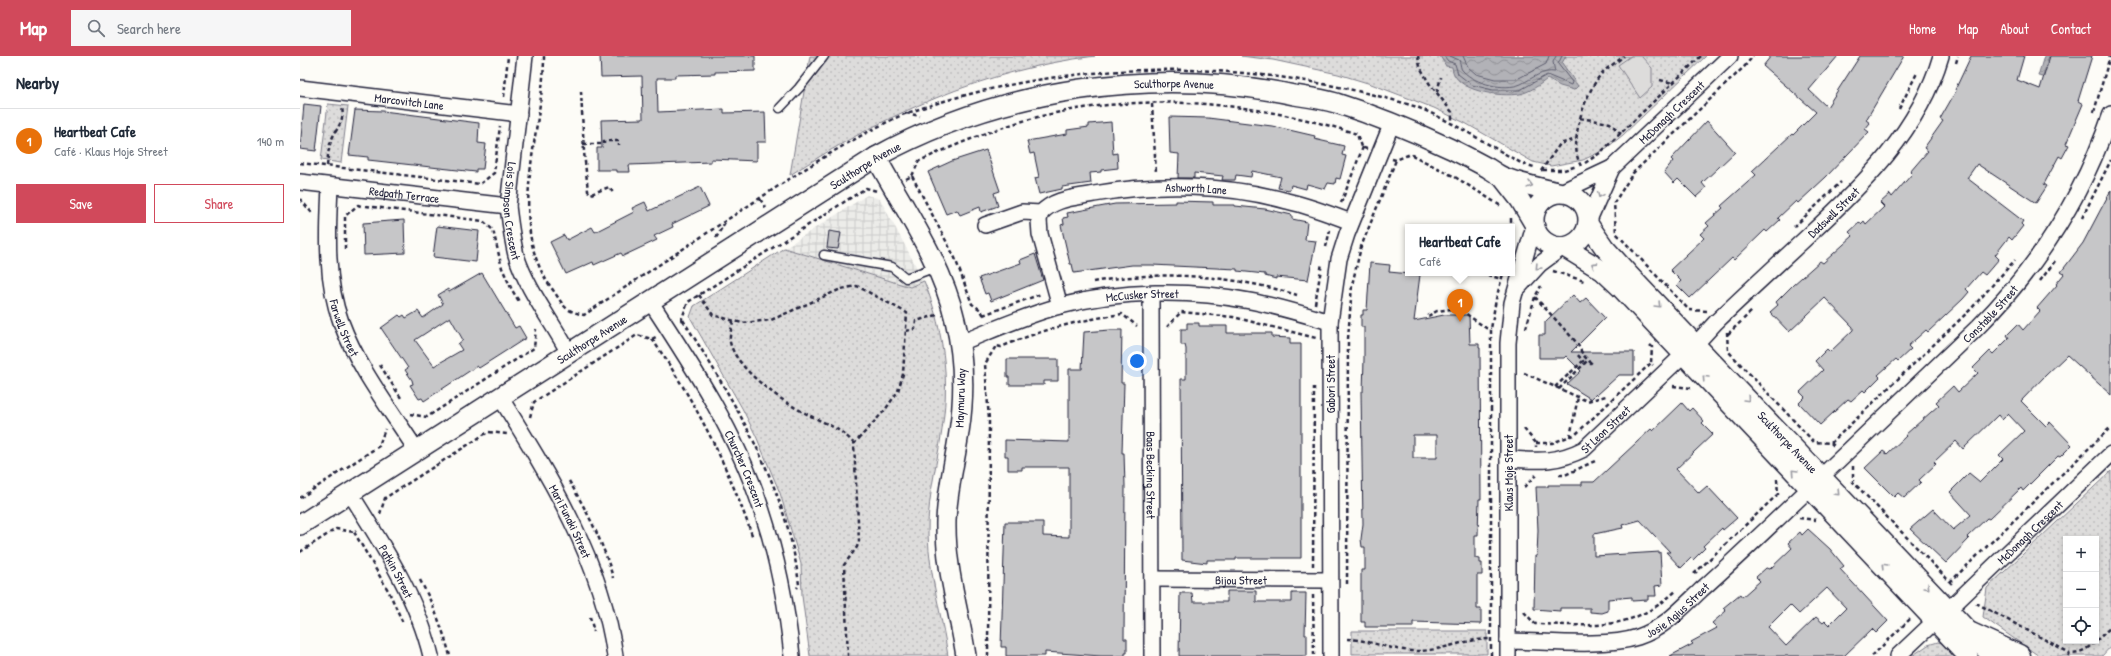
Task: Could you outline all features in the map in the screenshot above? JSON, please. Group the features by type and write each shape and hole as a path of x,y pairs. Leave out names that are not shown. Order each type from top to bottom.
{"main road":[{"path":"1971,634 2019,656"}],"street":[{"name":"Lois Simpson Crescent","path":"525,56 508,206 515,248 522,271 569,353"},
{"name":"McDonagh Crescent","path":"1560,192 1612,168 1730,56"},
{"name":"Dadswell Street","path":"1689,350 1711,316 1854,194 1884,161 1921,105 1941,56"},
{"name":"Sculthorpe Avenue","path":"300,525 876,157 924,133 992,109 1063,92 1135,83 1196,83 1271,90 1335,103 1392,124 1448,148 1502,177 1560,192"},
{"name":"Marcovitch Lane","path":"300,88 519,114"},
{"name":"Constable Street","path":"1815,482 1977,328 1997,308 2034,263 2080,189 2111,114"},
{"name":"Gabori Street","path":"1331,656 1330,322 1339,259 1351,222 1392,124"},
{"name":"Maymuru Way","path":"876,157 936,267 953,310 960,342 964,381 962,407 947,494 946,543 948,571 966,656"},
{"name":"McDonagh Crescent","path":"1588,223 1612,168"},
{"name":"Sculthorpe Avenue","path":"1502,177 1520,200 1534,224"},
{"name":"Redpath Terrace","path":"300,182 508,206"},
{"name":"Farwell Street","path":"330,186 329,255 331,282 340,321 366,373 417,451"},
{"name":"Ashworth Lane","path":"1041,213 1056,202 1067,199 1105,192 1157,187 1210,189 1287,200 1351,222"},
{"path":"1560,192 1570,194 1581,202 1588,213 1586,231 1577,242 1563,247 1548,244 1537,233 1534,224 1536,208 1540,202 1552,194 1560,192"},
{"path":"985,224 1022,212 1041,213 1039,220 1040,234 1060,306"},
{"name":"Sculthorpe Avenue","path":"1588,223 1608,252 1689,350"},
{"name":"Klaus Moje Street","path":"1508,649 1508,342 1512,303 1534,224"},
{"name":"Sculthorpe Avenue","path":"1563,247 1603,271 1689,350 1942,615 1968,656"},
{"name":"Klaus Moje Street","path":"1516,291 1540,264 1563,247"},
{"name":"McCusker Street","path":"960,342 1060,306 1104,298 1151,294 1229,297 1251,301 1330,322"},
{"name":"Baas Becking Street","path":"1151,294 1152,656"},
{"name":"Churcher Crescent","path":"650,301 708,396 737,451 761,507 778,565 789,623 792,656"},
{"name":"St Leon Street","path":"1508,459 1547,460 1567,458 1584,449 1689,350"},
{"name":"Mari Funaki Street","path":"500,397 564,505 584,548 599,587 615,656"},
{"name":"McDonagh Crescent","path":"1898,656 2111,454"},
{"name":"Josie Agius Street","path":"1508,649 1606,642 1639,637 1660,626 1720,574 1815,482"},
{"name":"Patkin Street","path":"350,493 405,587 431,656"},
{"name":"Bijou Street","path":"1152,579 1330,580"},
{"name":"Sculthorpe Avenue","path":"1942,615 1971,634 1992,656"}],"lane":[{"path":"780,108 799,88 824,56"},
{"path":"824,255 892,267 906,278 936,267"}],"path":[{"path":"300,163 480,184 494,173 508,56"},
{"path":"544,56 527,205 532,245 546,281 568,312 584,316 830,153 874,128 935,100"},
{"path":"1418,56 1420,67 1452,112 1452,124"},
{"path":"1580,166 1578,161 1576,139 1584,105 1601,76 1624,56"},
{"path":"1367,89 1419,108 1452,124 1521,163 1541,170 1564,170 1580,166 1600,153 1701,56"},
{"path":"1753,56 1632,174 1614,203 1616,233 1689,310 1711,316 1728,334 1728,351 1814,442 1831,443 1970,310 2015,259"},
{"path":"2093,116 2110,56"},
{"path":"1897,112 1919,68"},
{"path":"1437,92 1441,78"},
{"path":"1660,80 1673,83"},
{"path":"581,91 588,191 590,194 594,194 609,187 614,194"},
{"path":"1152,104 1157,187"},
{"path":"300,552 336,529 354,532 381,514 385,498 488,432 505,434 519,428 531,417 534,402 636,335 652,339 669,330 683,320 688,302 866,188 881,192 912,176 918,161 995,130 1046,115 1069,111 1152,104 1239,108 1287,115 1356,134 1363,148 1396,160 1410,154 1455,176 1497,202 1506,210"},
{"path":"327,166 329,146 341,125 343,111"},
{"path":"1580,118 1610,123 1621,134"},
{"path":"1541,170 1560,144 1576,139"},
{"path":"584,144 604,144 604,141 619,141 619,146"},
{"path":"1336,216 1363,148"},
{"path":"1347,589 1348,339 1351,291 1362,246 1396,160"},
{"path":"912,176 955,258 972,304 981,310 983,315"},
{"path":"1791,229 1842,180"},
{"path":"345,252 345,216 358,205 483,221 493,230 502,268 520,304"},
{"path":"1551,270 1557,274 1589,281"},
{"path":"1491,276 1501,279"},
{"path":"1491,656 1491,329 1496,299 1502,276"},
{"path":"1526,330 1535,297 1543,284"},
{"path":"700,295 713,315 742,323 771,320 841,289 857,286 907,314 903,374 898,390 885,410 854,444"},
{"path":"1458,308 1461,289"},
{"path":"1535,297 1577,343 1583,355 1593,365"},
{"path":"1711,316 1712,305"},
{"path":"1428,316 1437,311 1458,308 1486,328 1491,329"},
{"path":"1167,326 1181,312 1233,316 1314,338"},
{"path":"988,656 988,420 985,364 996,346 1001,347 1051,328 1122,314 1135,326"},
{"path":"734,321 730,340 733,350 758,381 787,403 841,432 854,444 859,541 857,547 844,565 848,656"},
{"path":"407,407 411,413 427,417 534,348 537,330 533,324"},
{"path":"652,339 711,436 732,481 754,540"},
{"path":"1524,423 1524,430 1536,443 1552,443 1570,437 1651,363 1652,347 1646,342"},
{"path":"1555,387 1583,361 1577,354"},
{"path":"377,360 404,401"},
{"path":"1559,388 1588,360"},
{"path":"1651,363 1674,386 1690,387"},
{"path":"1524,368 1524,380"},
{"path":"1524,373 1587,401 1606,396"},
{"path":"1314,385 1314,656"},
{"path":"1570,437 1578,397"},
{"path":"300,498 379,446 384,430 411,413"},
{"path":"1853,466 1853,482 1950,582 2111,427"},
{"path":"505,434 509,441"},
{"path":"1524,494 1524,486 1537,475"},
{"path":"1692,576 1777,495 1777,478"},
{"path":"1798,518 1815,520"},
{"path":"354,532 389,592 406,630"},
{"path":"1524,605 1524,613 1535,624 1611,624 1628,621 1649,612 1681,587"},
{"path":"1975,603 2069,654 2081,652 2092,644"},
{"path":"589,613 594,635"},
{"path":"1872,656 1911,619"},
{"path":"2099,638 2111,627"},
{"path":"1347,639 1364,639 1395,649 1416,651 1434,650 1475,639 1491,639"}],"shaded area":[{"path":"810,56 1095,56 1013,72 936,98 899,114 862,133 790,175"},
{"path":"1241,56 1706,56 1623,135 1604,150 1583,160 1551,166 1533,162 1465,123 1434,108 1371,84 1338,74 1273,60"},
{"path":"1631,56 1641,56 1652,68 1652,87 1640,98 1618,65"},
{"path":"328,104 348,106 341,163 321,160"},
{"path":"867,195 880,199 924,281 910,287 784,248"},
{"path":"784,248 910,287 924,281 935,313 944,363 944,414 928,519 928,534 933,580 948,656 810,656 802,596 801,564 780,493 756,436 742,408 690,317 694,306"},
{"path":"2111,471 2111,646 2102,656 2039,656 1983,617 1987,588"},
{"path":"1352,631 1487,631 1487,654 1352,654"},
{"path":"1938,642 1942,643 1958,656 1912,656 1928,645"}],"water":[{"path":"1440,56 1566,56 1562,63 1578,86 1574,90 1560,86 1547,79 1527,92 1520,94 1501,95 1479,91 1461,82 1455,75 1452,67 1446,66"},
{"path":"2044,56 2049,56 2043,77 2038,76"}],"building":[{"path":"600,56 755,56 755,71 715,72 715,74 675,75 675,78 657,78 658,112 724,109 724,113 765,112 766,142 757,142 757,161 711,159 711,162 629,165 630,172 617,172 617,170 597,170 597,148 602,148 601,120 643,119 642,76 601,77"},
{"path":"1771,56 1838,56 1809,90 1827,107 1860,56 1904,56 1866,120 1870,123 1865,129 1869,132 1826,177 1798,203 1796,201 1778,218 1780,220 1767,232 1765,230 1734,260 1732,258 1690,298 1677,285 1681,281 1670,270 1704,238 1700,234 1709,226 1706,223 1723,208 1721,206 1756,175 1752,171 1792,134 1793,135 1816,112 1763,66"},
{"path":"1971,56 2024,56 2017,80 2040,89 2050,56 2092,56 2078,101 2083,104 2066,144 2069,145 2062,158 2059,156 2044,184 2047,186 2036,203 1977,164 1967,178 2023,221 2021,224 2023,226 2012,240 2009,237 1995,255 1999,259 1985,275 1981,272 1966,289 1969,292 1963,299 1928,332 1926,330 1908,346 1911,349 1898,361 1896,359 1878,375 1880,377 1865,392 1863,390 1851,401 1848,399 1820,425 1799,403 1805,397 1800,392 1823,370 1815,361 1827,349 1830,352 1853,330 1853,327 1825,298 1789,332 1770,312 1778,305 1776,302 1793,285 1820,261 1823,263 1853,236 1849,232 1860,222 1861,224 1864,221 1866,224 1884,207 1880,203 1890,194 1892,197 1912,174 1910,172 1928,151 1924,148 1943,121 1940,119 1956,91 1955,90"},
{"path":"304,104 321,106 316,151 300,149"},
{"path":"355,110 383,111 479,123 478,143 486,144 483,169 476,169 476,172 368,160 368,157 349,155"},
{"path":"1169,117 1208,118 1272,126 1315,136 1314,139 1344,146 1342,155 1346,156 1340,179 1336,178 1335,184 1328,183 1325,189 1307,184 1306,189 1291,185 1290,190 1278,188 1281,177 1252,171 1251,177 1236,175 1235,180 1222,180 1223,176 1194,173 1194,178 1178,178 1179,154 1170,153"},
{"path":"1707,121 1735,152 1702,183 1706,188 1696,197 1678,179 1674,183 1664,172 1673,161 1671,159"},
{"path":"1111,122 1113,154 1117,153 1118,168 1090,173 1091,183 1062,187 1062,189 1039,194 1035,178 1039,177 1034,153 1030,154 1027,141 1067,134 1067,130 1089,127 1089,124"},
{"path":"986,150 1000,191 994,193 998,206 981,212 980,207 960,215 957,210 946,214 928,172 952,161"},
{"path":"700,187 709,206 672,224 673,227 654,236 657,240 623,256 621,253 594,265 593,262 566,274 550,242 564,235 567,240 592,227 595,232 634,212 632,208 645,202 649,211"},
{"path":"2111,190 2111,395 2067,355 2045,376 2021,401 2046,426 2050,422 2072,445 2060,457 2058,456 2023,491 2021,488 1989,519 1987,518 1967,537 1969,539 1946,563 1910,529 1933,509 1953,530 1971,515 1950,492 1969,473 1980,482 2003,459 1999,455 2024,431 2008,414 2002,420 1998,415 1963,449 1956,441 1934,462 1936,464 1919,480 1921,482 1904,498 1898,493 1894,497 1865,468 1883,451 1887,454 1906,436 1905,435 1939,405 1936,402 1953,386 1958,392 1978,373 1973,368 1990,351 1993,354 2009,338 2007,335 2018,324 2023,330 2040,311 2037,308 2057,285 2056,284 2064,274 2061,272 2083,243"},
{"path":"1176,201 1213,202 1213,205 1235,205 1265,209 1292,215 1292,219 1307,222 1305,240 1316,241 1308,280 1276,277 1276,279 1265,276 1265,274 1237,271 1237,269 1152,265 1132,265 1074,273 1072,264 1070,264 1061,225 1064,224 1063,218 1068,217 1067,213 1115,204 1176,203"},
{"path":"404,220 405,253 364,255 363,223"},
{"path":"437,226 479,231 476,262 433,257"},
{"path":"829,231 841,233 838,249 827,248"},
{"path":"1035,254 1043,280 991,301 988,293 985,294 979,278 1021,263 1020,260"},
{"path":"1370,263 1390,265 1389,272 1405,274 1405,276 1420,276 1414,321 1444,315 1469,315 1470,344 1479,344 1480,348 1481,499 1479,499 1478,535 1475,535 1475,558 1480,559 1480,563 1482,563 1482,575 1477,575 1477,609 1481,609 1481,624 1413,622 1413,627 1365,627 1365,622 1361,622 1361,570 1365,570 1365,547 1362,547 1361,539 1363,524 1361,392 1363,392 1364,327 1361,327 1361,315 1363,315 1363,310 1367,310","holes":["1413,435 1437,435 1437,458 1413,458"]},
{"path":"482,273 515,328 519,326 526,338 479,368 477,366 424,401 422,398 419,399 410,385 413,384 412,380 405,370 408,368 381,328 399,315 401,317 404,315 406,318 418,311 423,318 443,304 438,295 448,289 449,292","holes":["450,317 463,340 458,344 462,350 434,366 415,340"]},
{"path":"1573,295 1580,303 1586,298 1605,318 1571,352 1634,352 1634,375 1619,375 1591,399 1567,384 1581,371 1566,356 1564,358 1539,358 1539,335 1545,335 1545,322"},
{"path":"1187,323 1199,323 1199,326 1227,326 1227,333 1272,333 1272,337 1290,338 1290,344 1301,344 1301,558 1236,558 1236,560 1207,560 1207,563 1182,560 1181,379 1186,379 1186,349 1185,345 1181,345 1181,329 1187,329"},
{"path":"1122,330 1121,383 1124,383 1122,453 1124,453 1125,486 1124,639 1127,639 1127,653 1125,653 1125,656 1101,656 1045,652 1045,656 1006,656 1006,647 1001,647 1005,522 1043,522 1043,536 1069,537 1069,467 1022,467 1022,470 1008,470 1008,456 1005,456 1005,440 1069,442 1069,369 1082,369 1084,332"},
{"path":"1007,359 1058,359 1058,381 1044,381 1044,385 1009,385 1009,377 1007,377"},
{"path":"1682,403 1689,411 1692,408 1704,421 1702,423 1713,434 1676,469 1699,493 1707,486 1737,518 1723,530 1722,528 1703,546 1705,548 1693,560 1691,558 1681,568 1666,552 1670,552 1640,520 1622,525 1623,528 1594,534 1594,556 1660,552 1662,585 1655,586 1656,596 1648,596 1648,600 1632,601 1632,597 1608,599 1608,611 1602,613 1590,612 1590,608 1560,608 1560,611 1534,609 1535,556 1537,556 1538,530 1536,487 1548,487 1548,485 1582,485 1582,482 1594,482 1651,429 1653,431"},
{"path":"1808,529 1830,549 1844,566 1840,569 1888,621 1876,633 1872,629 1844,656 1670,656 1693,644 1691,642 1717,628 1712,623 1726,611 1723,608 1740,594 1742,597 1760,581 1756,577 1766,568 1770,569 1792,548 1788,543 1800,532 1802,535","holes":["1827,588 1846,608 1829,625 1825,621 1823,623 1816,617 1786,646 1768,627 1790,605 1799,614"]},
{"path":"1227,591 1256,591 1256,602 1292,602 1292,593 1306,593 1305,635 1307,635 1307,656 1179,656 1180,593 1192,593 1193,602 1227,602"}],"place":[{"name":"Heartbeat Cafe","path":"1460,322"}]}
